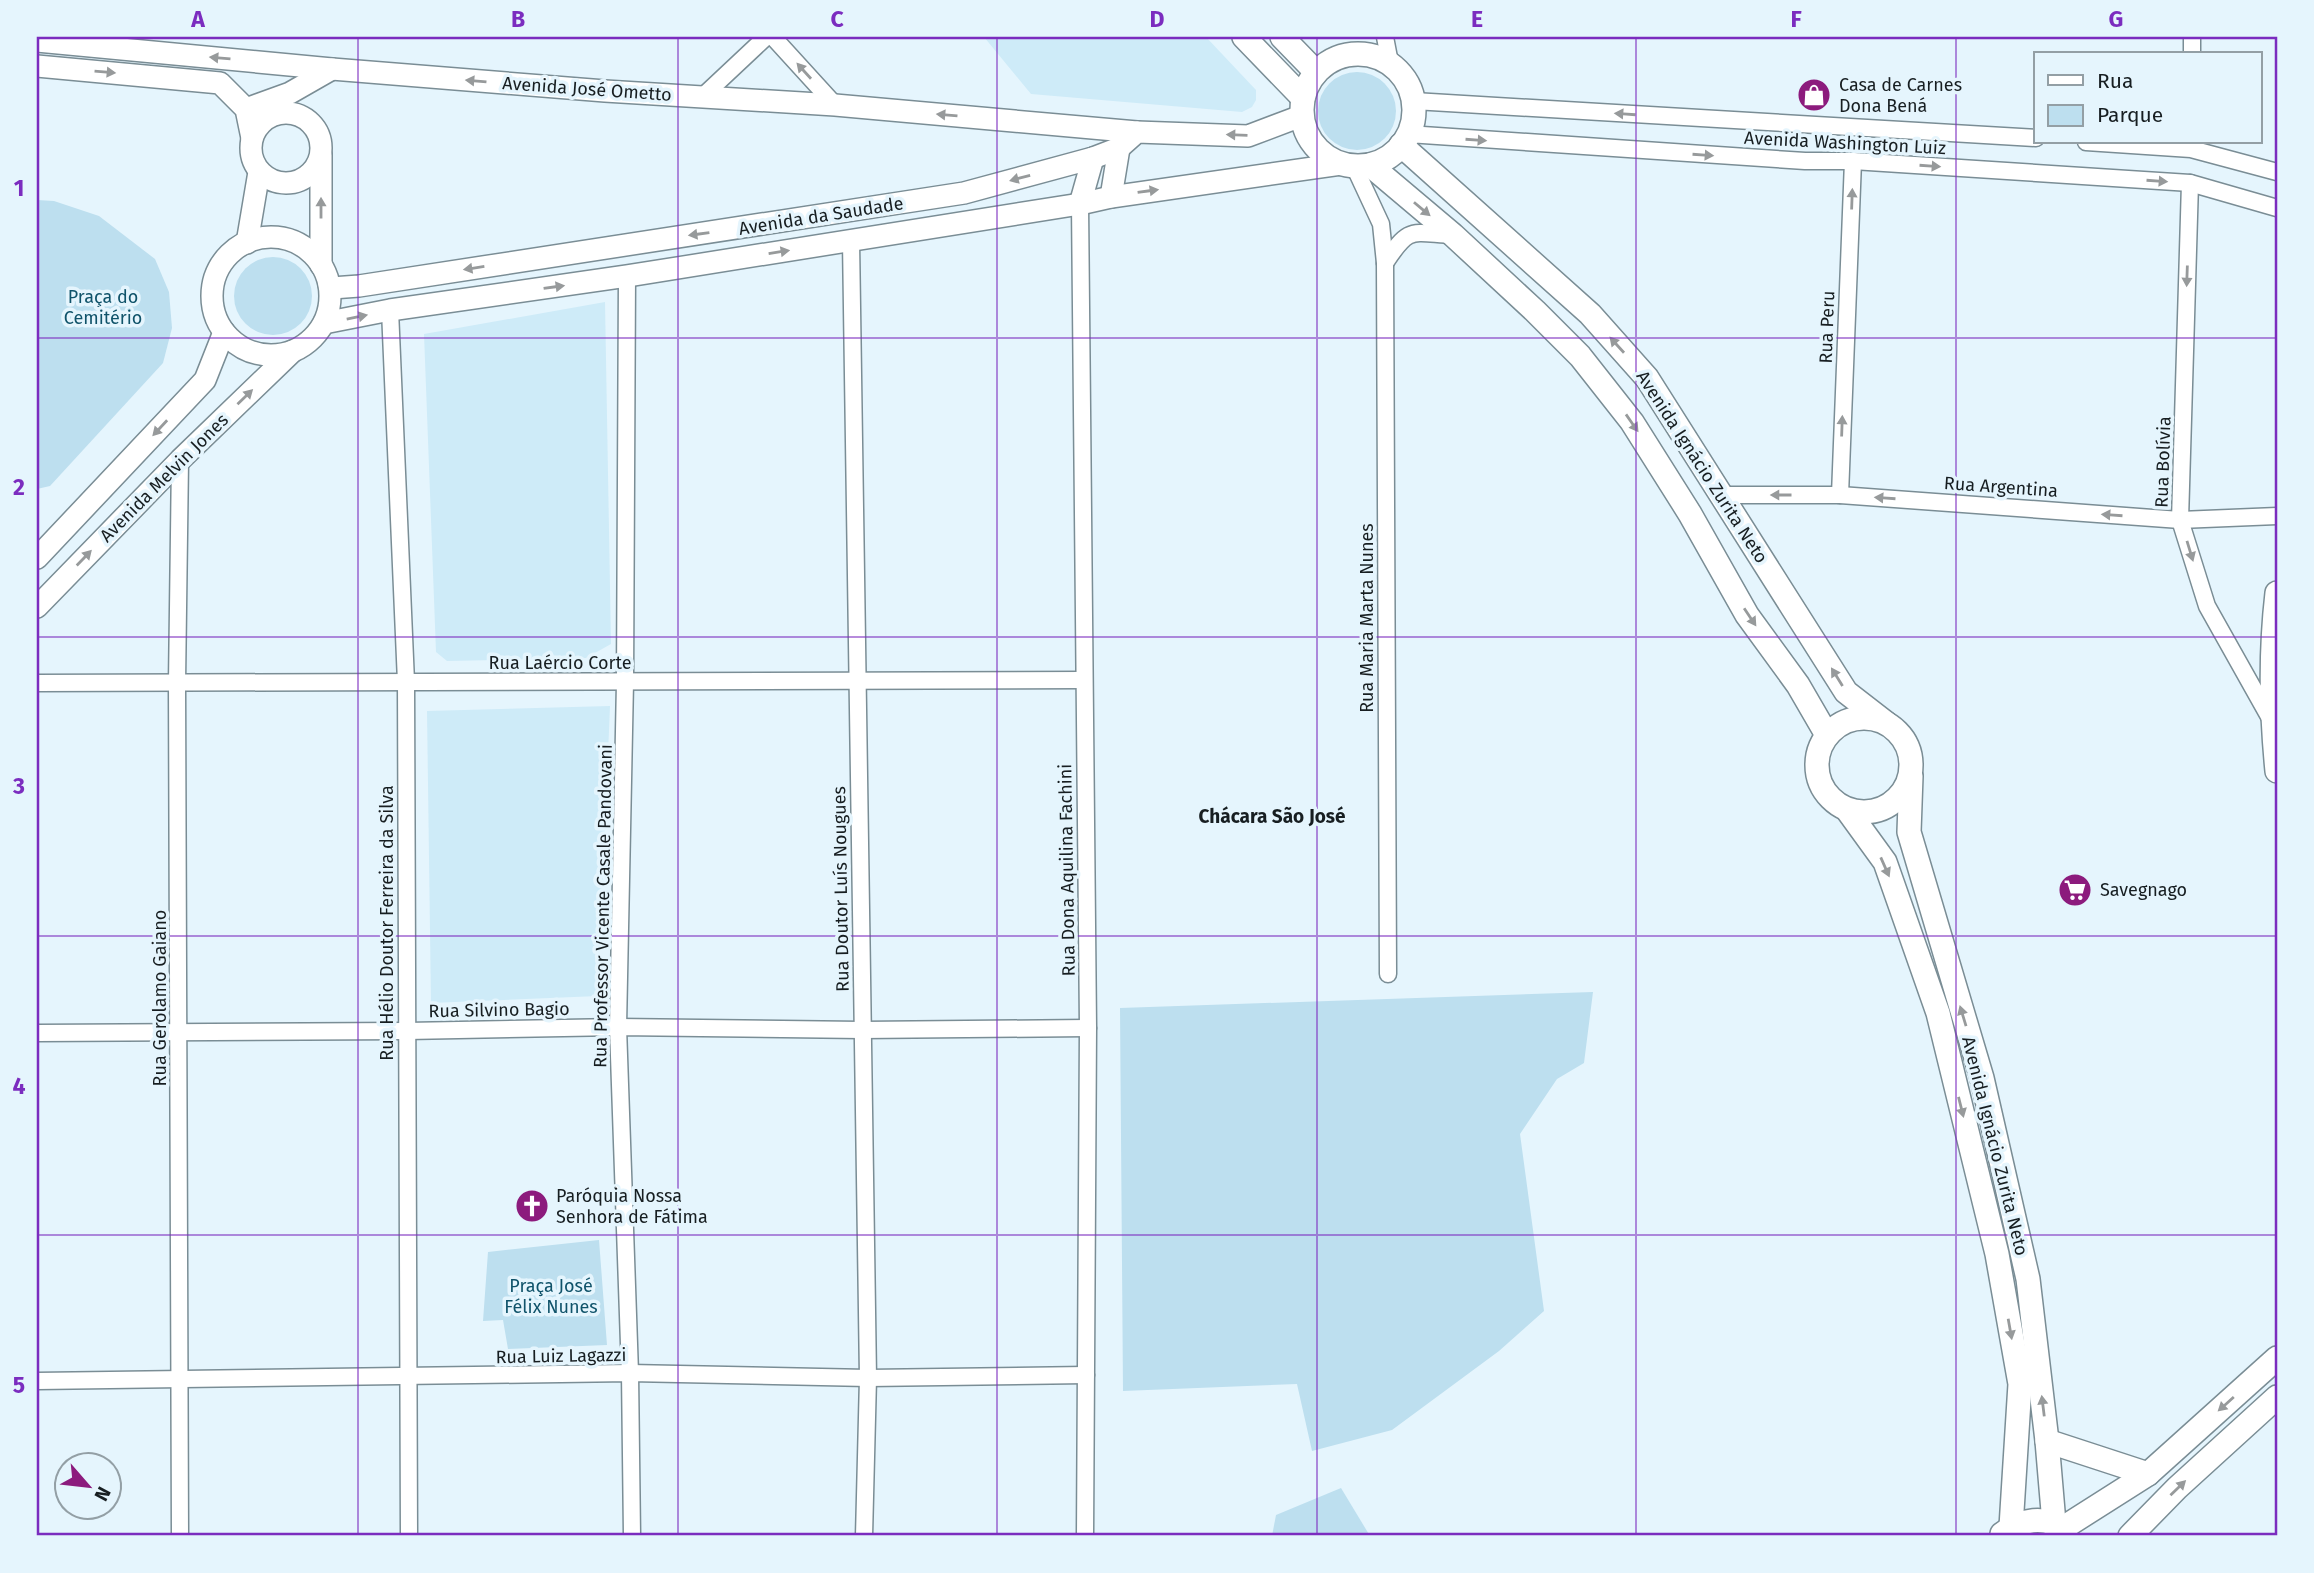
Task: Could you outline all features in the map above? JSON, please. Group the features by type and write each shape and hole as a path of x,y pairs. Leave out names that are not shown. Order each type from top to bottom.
{"main road":[{"path":"1244,37 1302,107"},
{"path":"1282,37 1315,72"},
{"path":"1359,53 1390,63 1401,73 1413,100 1412,124 1405,140 1387,158 1355,165 1326,157 1314,146 1306,132 1302,107 1307,84 1315,72 1328,61 1359,53"},
{"name":"Avenida Ignácio Zurita Neto","path":"1405,140 1590,314 1647,378 1846,692 1886,723"},
{"name":"Avenida Ignácio Zurita Neto","path":"1355,165 1453,235 1535,310 1580,356 1632,422 1690,514 1747,615 1798,685 1828,735"},
{"path":"2277,593 2271,640 2272,722 2277,771"},
{"path":"1871,718 1886,723 1899,732 1908,746 1912,761 1904,791 1894,803 1879,811 1864,814 1848,811 1825,793 1818,779 1818,756 1828,735 1840,724 1871,718"},
{"name":"Avenida Ignácio Zurita Neto","path":"1910,776 1909,832 1982,1078 2028,1279 2047,1441 2063,1529"},
{"name":"Avenida Ignácio Zurita Neto","path":"1848,811 1885,862 1938,1013 1997,1254 2020,1384 2005,1532"},
{"path":"2005,1532 2024,1521 2039,1520 2063,1529 2148,1474 2277,1358"},
{"path":"2130,1536 2177,1488 2277,1397"},
{"path":"2047,1441 2148,1474"}],"street":[{"path":"701,98 766,37"},
{"path":"773,37 835,105"},
{"path":"1385,37 1390,63"},
{"name":"Avenida José Ometto","path":"37,41 332,69 701,98 835,105 1137,132"},
{"path":"288,64 290,93 320,140 325,274 330,303 324,323 311,339 293,351 274,355 255,353 238,345 225,332 215,314 212,294 217,274 228,257 247,243 263,238 280,238 296,243 311,252 325,274"},
{"path":"37,66 220,83 246,108 253,162 269,180 293,183 312,172 321,152"},
{"path":"246,108 290,93 332,69"},
{"name":"Avenida Washington Luiz","path":"1413,100 2034,138"},
{"path":"1137,132 1248,136 1302,107"},
{"path":"252,138 267,118 278,114 299,115 316,130"},
{"name":"Avenida da Saudade","path":"325,274 332,288 359,286 964,193 1093,158 1119,148 1137,132"},
{"name":"Avenida Washington Luiz","path":"1405,140 1805,161 1853,161 2190,183 2277,208"},
{"path":"2156,144 2191,145 2277,172"},
{"path":"1111,197 1119,148"},
{"path":"1080,204 1093,158"},
{"name":"Rua Peru","path":"1840,495 1853,161"},
{"name":"Avenida da Saudade","path":"324,323 390,310 851,241 1111,197 1355,165"},
{"name":"Rua Maria Marta Nunes","path":"1355,165 1381,224 1385,263 1388,974"},
{"path":"247,243 260,172"},
{"name":"Rua Bolívia","path":"2190,183 2180,520 2207,606 2272,722"},
{"name":"Rua Dona Aquilina Fachini","path":"1080,204 1088,1028 1085,1536"},
{"path":"1385,263 1401,240 1412,233 1453,235"},
{"name":"Rua Doutor Luís Nougues","path":"851,241 868,1378 864,1536"},
{"name":"Rua Professor Vicente Casale Pandovani","path":"627,276 625,682 618,1027 630,1373 632,1536"},
{"name":"Rua Hélio Doutor Ferreira da Silva","path":"390,310 406,682 409,1536"},
{"name":"Avenida Melvin Jones","path":"37,558 205,380 225,332"},
{"name":"Avenida Melvin Jones","path":"37,607 180,460 293,351"},
{"name":"Rua Gerolamo Gaiano","path":"180,460 177,683 180,1536"},
{"name":"Rua Argentina","path":"1722,495 1840,495 2180,520 2277,516"},
{"name":"Rua Laércio Corte","path":"37,684 1084,680"},
{"name":"Rua Silvino Bagio","path":"37,1033 618,1027 862,1030 1088,1028"},
{"name":"Rua Luiz Lagazzi","path":"37,1381 630,1373 868,1378 1086,1375"}],"shaded area":[{"path":"984,37 1206,37 1256,90 1256,100 1252,107 1242,112 1031,94"},
{"path":"605,302 611,644 586,658 447,661 436,652 424,334"},
{"path":"610,706 598,996 431,1003 427,711"}],"green space":[{"path":"1349,72 1365,72 1379,78 1390,89 1396,103 1396,119 1390,133 1379,144 1365,150 1349,150 1335,144 1324,133 1318,119 1318,103 1324,89 1335,78"},
{"name":"Praça do Cemitério","path":"37,200 54,201 99,216 155,259 169,292 172,328 163,363 50,486 37,489"},
{"path":"273,257 288,260 301,268 309,281 312,296 309,311 301,324 288,332 273,335 258,332 245,324 237,311 234,296 237,281 245,268 258,260"},
{"path":"1593,992 1584,1063 1557,1079 1520,1134 1544,1311 1499,1351 1392,1430 1312,1451 1297,1384 1123,1391 1120,1008"},
{"name":"Praça José Félix Nunes","path":"599,1240 607,1345 508,1349 503,1320 483,1321 488,1252"},
{"path":"1341,1488 1370,1536 1272,1536 1276,1515"}],"place":[{"name":"Casa de Carnes Dona Bená","path":"1814,95"},
{"name":"Savegnago","path":"2075,890"},
{"name":"Paróquia Nossa Senhora de Fátima","path":"532,1206"}],"district":[{"name":"Chácara São José","path":"1272,816"}]}
